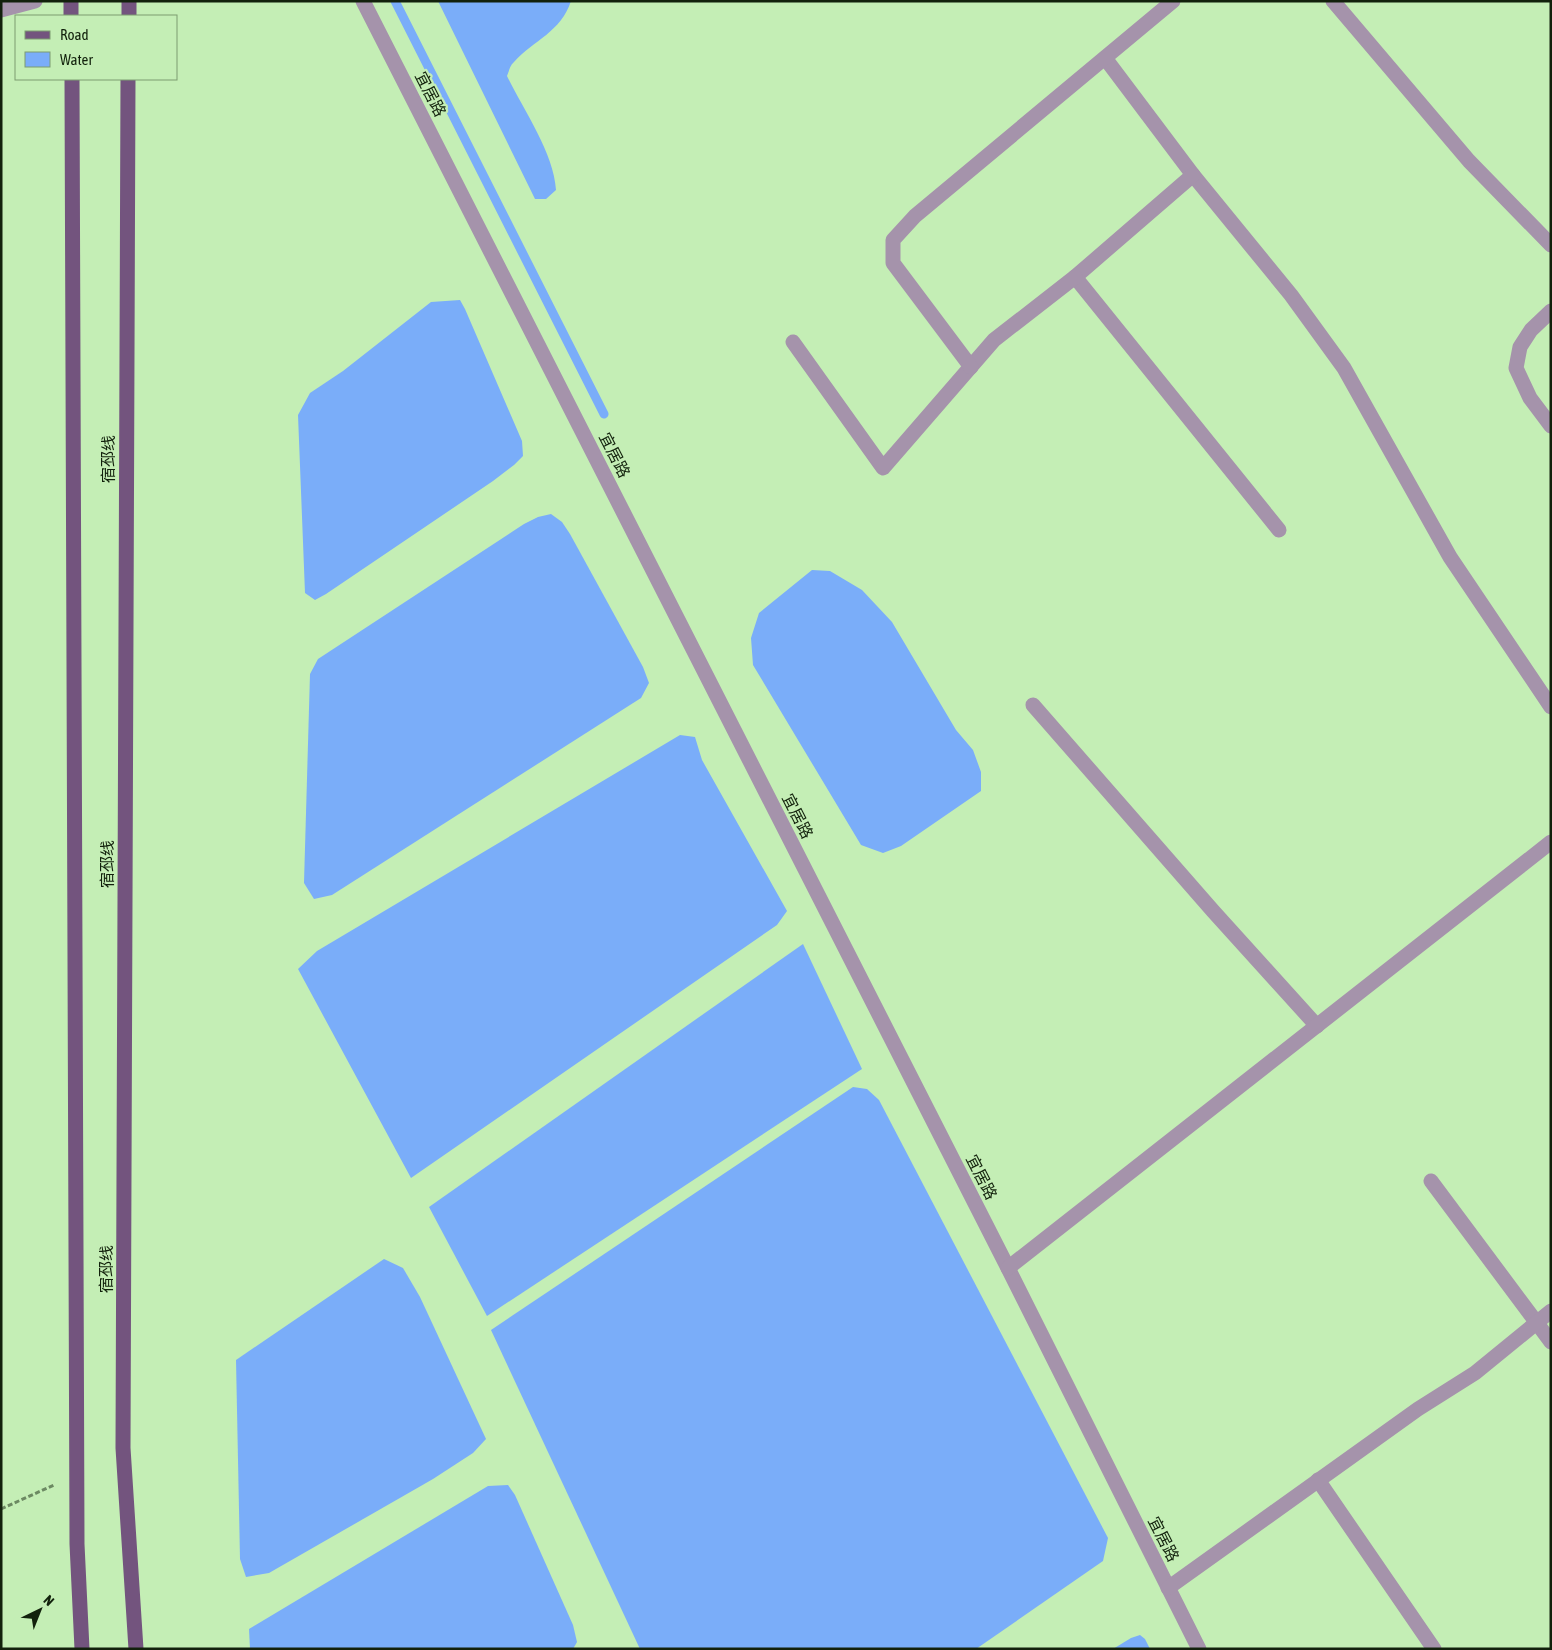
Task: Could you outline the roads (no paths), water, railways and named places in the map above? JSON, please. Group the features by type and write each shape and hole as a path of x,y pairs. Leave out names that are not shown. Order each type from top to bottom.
{"main road":[{"path":"71,1 71,15"},
{"path":"129,1 129,15"},
{"name":"宿邳线","path":"72,80 77,1544 82,1649"},
{"name":"宿邳线","path":"128,80 123,1448 136,1649"}],"street":[{"path":"1,10 35,1"},
{"name":"宜居路","path":"363,1 1008,1268 1199,1649"},
{"path":"971,367 893,264 893,240 915,216 1173,1"},
{"path":"1333,1 1469,162 1551,245"},
{"path":"1105,58 1193,175 1290,294 1344,368 1450,557 1551,707"},
{"path":"793,342 883,468 994,340 1075,277 1193,175"},
{"path":"1075,277 1279,530"},
{"path":"1551,311 1531,330 1520,347 1516,368 1530,398 1551,426"},
{"path":"1033,705 1213,911 1317,1026"},
{"path":"1008,1268 1551,842"},
{"path":"1431,1182 1551,1342"},
{"path":"1168,1588 1418,1410 1475,1374 1551,1311"},
{"path":"1318,1480 1434,1649"}],"water":[{"path":"438,1 571,1 561,21 513,63 507,76 550,161 556,190 546,199 535,199"},
{"path":"460,300 522,441 523,456 493,481 315,600 305,593 298,415 310,393 343,371 431,302"},
{"path":"551,514 562,522 570,534 643,667 649,683 641,698 332,895 314,899 304,883 310,674 318,659 524,524 538,517"},
{"path":"812,570 830,571 862,590 892,622 956,730 973,750 981,772 981,791 901,846 883,853 861,845 753,665 751,638 759,613"},
{"path":"680,735 695,737 702,760 787,911 777,925 411,1178 298,969 317,951"},
{"path":"803,944 862,1069 487,1316 429,1207"},
{"path":"853,1087 867,1089 879,1100 1108,1538 1103,1561 976,1649 640,1649 491,1330"},
{"path":"384,1259 403,1268 420,1297 486,1439 473,1453 433,1479 269,1573 246,1577 240,1559 236,1360"},
{"path":"508,1485 515,1495 573,1625 577,1642 573,1649 250,1649 249,1629 488,1486"},
{"path":"1140,1635 1145,1639 1150,1649 1113,1649 1131,1638"}],"waterway":[{"path":"395,1 604,414"}]}
